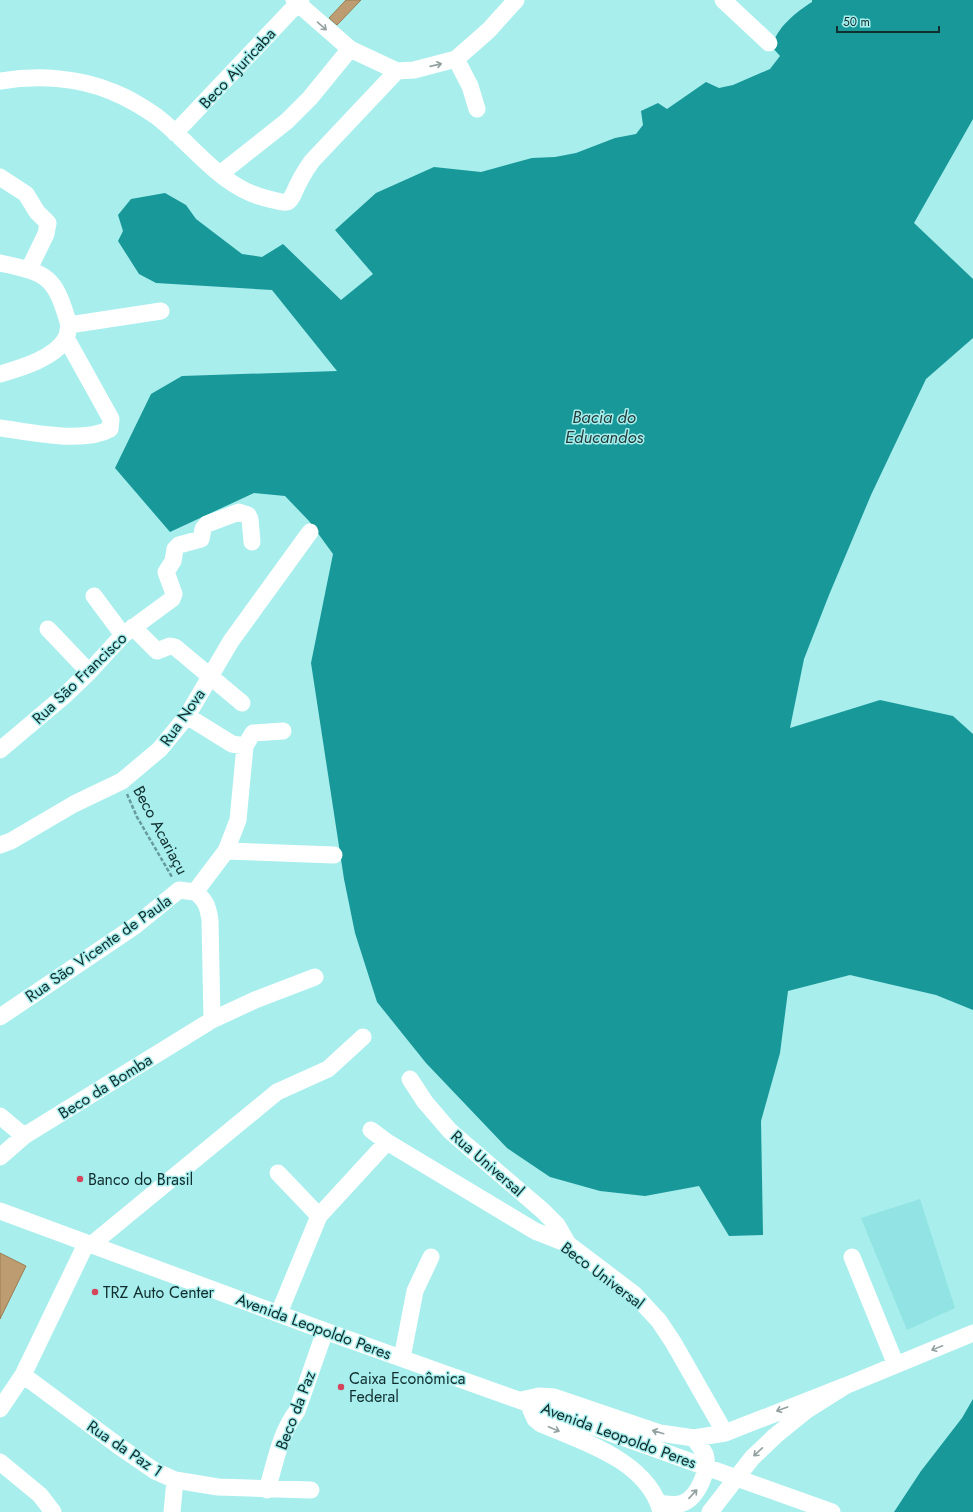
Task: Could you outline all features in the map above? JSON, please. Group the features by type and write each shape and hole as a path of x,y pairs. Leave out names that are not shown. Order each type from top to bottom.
{"street":[{"path":"297,1 350,50 397,71 414,70 456,59 490,30 516,0"},
{"path":"722,0 769,42"},
{"name":"Beco Ajuricaba","path":"175,133 297,1"},
{"path":"220,174 287,121 310,98 350,50"},
{"path":"456,59 470,86 478,109"},
{"path":"0,81 30,77 65,80 92,85 113,92 155,116 220,174 250,194 281,202 290,200 302,174 312,161 397,71"},
{"path":"0,177 26,194 37,212 48,223 46,234 29,269"},
{"path":"0,263 29,269 43,275 61,296 68,332 112,423 110,429 93,435 58,436 0,428"},
{"path":"0,374 28,366 56,349 68,332 161,312"},
{"name":"Rua São Francisco","path":"3,741 90,672 128,631 172,599 174,594 166,572 173,561 175,549 180,545 201,539 203,528 207,524 239,512 243,512 248,515 250,519 252,542"},
{"name":"Rua Nova","path":"0,845 11,841 74,804 122,781 160,749 187,716 209,677 251,612 310,532"},
{"path":"94,596 128,631 156,651 173,646 242,703"},
{"path":"48,629 90,672"},
{"path":"187,716 232,744 245,746 254,732 283,731"},
{"name":"Rua São Vicente de Paula","path":"0,1017 187,891 226,850 238,820 245,746"},
{"path":"226,850 334,855"},
{"path":"187,891 204,898 208,909 210,920 212,1020"},
{"name":"Beco da Bomba","path":"0,1157 24,1136 212,1020 255,1000 315,977"},
{"path":"0,1408 24,1375 89,1245 277,1092 328,1069 363,1037"},
{"name":"Rua Universal","path":"410,1079 425,1102 450,1131 543,1211 557,1225 568,1244"},
{"path":"0,1116 24,1136"},
{"name":"Beco Universal","path":"371,1130 387,1142 535,1231 568,1244 634,1294 659,1321 673,1342 725,1433"},
{"path":"279,1313 319,1216 387,1142"},
{"path":"278,1173 319,1216"},
{"name":"Avenida Leopoldo Peres","path":"1,1213 279,1313 324,1331 832,1512"},
{"path":"402,1358 415,1291 431,1257"},
{"path":"852,1257 896,1365"},
{"name":"Beco da Paz","path":"267,1490 285,1430 297,1411 324,1331"},
{"path":"694,1438 705,1455 705,1472 701,1486 685,1502 660,1508 643,1481 630,1467 613,1456 541,1424 524,1402 538,1396 554,1397 660,1433 694,1438 725,1433 845,1386 973,1333"},
{"name":"Rua da Paz 1","path":"24,1375 120,1447 155,1471 175,1480 218,1488 311,1490"},
{"path":"710,1512 752,1458 774,1436 807,1410 845,1386"},
{"path":"0,1462 40,1495 53,1512"},
{"path":"172,1512 175,1480"}],"path":[{"name":"Beco Acariaçu","path":"122,781 137,817 187,891"}],"shaded area":[{"path":"920,1199 955,1308 907,1330 861,1218"}],"water":[{"name":"Bacia do Educandos","path":"812,0 973,0 973,119 914,223 973,279 973,338 926,379 871,495 804,659 790,728 880,700 953,716 973,734 973,1010 936,995 850,975 788,991 780,1053 761,1121 763,1235 729,1236 699,1186 645,1196 600,1191 550,1177 507,1148 426,1063 377,1002 355,933 344,879 311,663 333,554 309,521 285,496 254,493 170,532 115,468 151,394 182,376 337,371 272,290 156,283 139,274 118,241 123,231 118,215 131,199 165,193 186,205 196,219 242,254 262,257 283,244 341,300 373,274 335,230 376,193 434,167 481,172 532,158 555,157 576,153 615,138 636,134 643,125 641,111 658,103 667,109 706,82 719,88 733,85 770,69 780,56 772,47 778,33 788,21 812,2"},
{"path":"973,1399 973,1512 894,1512 921,1471 962,1418"}],"building":[{"path":"346,0 361,0 337,25 329,18"},
{"path":"0,1253 26,1266 0,1319"}],"place":[{"name":"Banco do Brasil","path":"80,1179"},
{"name":"TRZ Auto Center","path":"95,1292"},
{"name":"Caixa Econômica Federal","path":"341,1387"}]}
